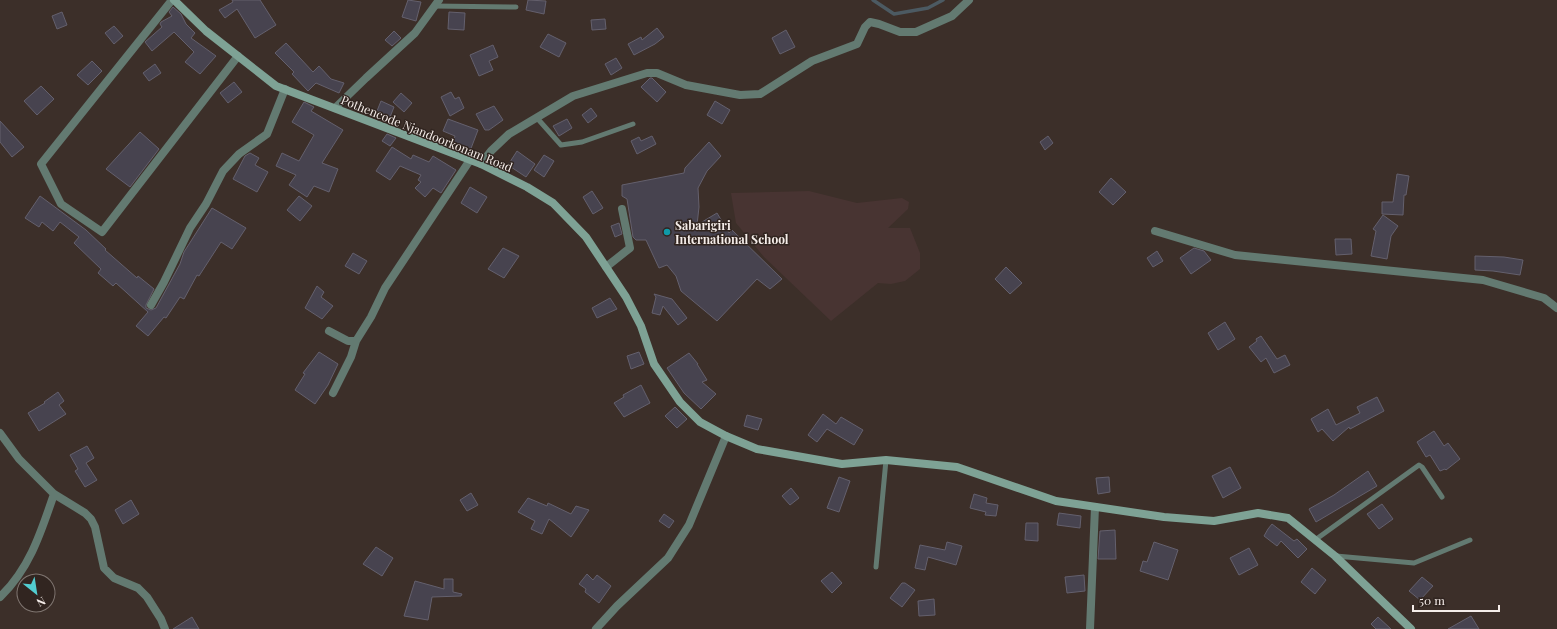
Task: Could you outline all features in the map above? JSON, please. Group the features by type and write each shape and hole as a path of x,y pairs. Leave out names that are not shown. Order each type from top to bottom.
{"main road":[{"name":"Pothencode Njandoorkonam Road","path":"173,0 206,31 276,86 481,164 527,187 553,203 586,237 626,297 641,326 654,364 680,402 700,422 726,436 757,449 842,464 886,460 957,467 1056,501 1095,507 1164,517 1214,521 1258,513 1288,518 1335,556 1411,629"}],"street":[{"path":"173,0 41,164 61,204 102,232 238,56"},
{"path":"481,164 491,151 508,134 573,96 647,74 657,73 686,85 740,95 760,94 812,61 857,44 865,27 870,22 900,32 916,32 952,16 969,0"},
{"path":"335,108 416,33 436,3"},
{"path":"151,305 164,282 190,228 206,204 223,171 239,154 267,134 285,89"},
{"path":"333,393 351,357 356,341 371,317 384,288 470,160"},
{"path":"606,266 630,248 622,209"},
{"path":"1155,231 1235,255 1483,280 1544,298 1557,308"},
{"path":"329,331 348,341 356,341"},
{"path":"0,433 19,459 54,494 85,513 91,519 95,527 104,568 114,578 138,588 147,597 161,619 165,629"},
{"path":"596,629 617,606 668,558 689,525 726,436"},
{"path":"0,597 10,588 36,547 54,494"},
{"path":"1090,629 1095,507"}],"lane":[{"path":"436,3 516,7"},
{"path":"536,118 561,144 582,142 633,124"},
{"path":"876,567 886,460"},
{"path":"1315,540 1419,465 1422,466 1442,497"},
{"path":"1335,556 1414,563 1470,540"}],"shaded area":[{"path":"809,191 857,203 902,198 909,202 908,209 888,228 910,228 920,253 920,269 905,281 891,284 878,283 831,321 764,257 736,223 731,193"}],"building":[{"path":"232,0 260,0 276,25 255,38 237,9 225,18 219,10 233,2"},
{"path":"408,0 421,2 416,21 402,17"},
{"path":"528,0 546,1 544,14 526,10"},
{"path":"173,7 181,14 186,24 195,33 191,38 216,56 200,74 185,62 194,52 174,32 152,51 145,42 162,27 160,24 161,22 172,16 169,12"},
{"path":"62,12 67,25 57,29 52,16"},
{"path":"449,12 465,13 464,30 448,29"},
{"path":"605,19 606,29 592,30 591,20"},
{"path":"114,26 123,36 114,44 105,33"},
{"path":"657,28 664,37 655,44 634,55 628,44 641,37 642,40"},
{"path":"786,30 795,47 780,54 772,38"},
{"path":"394,31 401,38 392,46 385,40"},
{"path":"548,34 566,43 559,57 540,47"},
{"path":"286,43 313,72 319,66 331,79 344,83 339,93 316,83 308,91 292,74 294,72 275,53"},
{"path":"493,45 498,57 489,61 493,70 479,76 470,55"},
{"path":"616,58 622,68 611,75 605,64"},
{"path":"92,61 102,71 88,85 77,75"},
{"path":"155,64 161,73 149,81 143,73"},
{"path":"650,78 652,78 666,92 657,102 641,87"},
{"path":"234,82 242,92 228,103 220,93"},
{"path":"41,86 54,99 37,115 24,101"},
{"path":"451,92 455,99 459,97 464,108 450,116 441,97"},
{"path":"401,93 412,103 404,112 393,102"},
{"path":"381,101 394,107 390,117 377,111"},
{"path":"715,101 730,110 722,124 707,115"},
{"path":"304,102 314,107 311,111 343,130 322,163 338,169 329,192 314,186 307,197 289,185 296,175 276,166 282,153 299,161 314,135 292,122"},
{"path":"494,106 503,120 489,130 485,130 476,114"},
{"path":"591,108 597,116 588,123 582,115"},
{"path":"448,119 478,130 470,151 452,144 455,136 443,131"},
{"path":"567,119 572,128 559,136 553,126"},
{"path":"0,121 24,147 12,157 0,142"},
{"path":"140,132 159,149 130,187 106,169"},
{"path":"387,134 396,138 390,146 382,141"},
{"path":"652,136 656,144 637,154 631,141 639,137 641,141"},
{"path":"1048,136 1053,143 1045,150 1040,142"},
{"name":"Sabarigiri International School","path":"709,142 721,156 707,171 698,188 699,207 697,225 717,213 729,233 732,230 782,279 770,289 757,279 717,321 681,291 676,276 667,265 659,268 646,240 636,240 633,237 627,199 622,196 622,185 684,173 685,168"},
{"path":"392,147 411,159 413,155 429,162 433,156 456,170 441,193 433,188 425,197 415,188 421,182 418,180 421,175 400,166 390,180 376,171"},
{"path":"517,151 535,164 526,177 508,165"},
{"path":"250,153 259,158 255,165 268,172 257,192 233,179 245,156"},
{"path":"544,155 554,161 544,177 534,170"},
{"path":"1397,174 1409,176 1406,195 1404,195 1403,215 1382,214 1382,202 1393,202"},
{"path":"1111,178 1126,192 1113,205 1099,192"},
{"path":"470,187 487,197 477,213 461,203"},
{"path":"592,191 603,208 593,214 583,197"},
{"path":"40,196 86,230 106,249 105,250 137,278 138,276 154,289 146,305 146,308 151,310 156,308 180,264 184,252 212,208 246,228 232,249 221,242 199,276 197,275 184,299 180,297 166,318 164,317 148,336 136,326 148,312 116,283 113,286 98,273 101,269 74,243 79,237 60,222 53,231 42,222 39,227 25,218"},
{"path":"299,196 312,206 300,221 287,210"},
{"path":"1383,215 1398,226 1391,236 1387,259 1371,256 1376,231 1373,229"},
{"path":"619,223 622,234 615,237 611,226"},
{"path":"1335,239 1351,239 1352,254 1336,255"},
{"path":"503,248 519,256 504,278 488,269"},
{"path":"1194,248 1204,251 1211,260 1191,274 1180,258"},
{"path":"1157,251 1163,261 1153,267 1147,258"},
{"path":"353,253 367,261 359,274 345,266"},
{"path":"1475,256 1504,257 1523,260 1520,275 1475,270"},
{"path":"1006,267 1022,283 1010,294 995,279"},
{"path":"317,286 324,292 321,297 333,306 322,319 305,308"},
{"path":"654,294 672,299 687,318 678,325 663,306 660,315 652,313 656,297"},
{"path":"610,298 617,309 597,318 592,308"},
{"path":"1225,322 1235,339 1218,350 1208,333"},
{"path":"1261,336 1277,359 1285,355 1290,365 1274,373 1266,358 1261,362 1249,347"},
{"path":"319,352 338,364 328,385 315,404 295,390 305,374 303,373"},
{"path":"639,352 644,364 631,369 627,356"},
{"path":"689,353 698,364 707,380 702,382 716,394 701,409 684,393 667,368"},
{"path":"641,385 650,403 624,417 614,403 624,397 623,395"},
{"path":"58,392 64,401 59,405 66,414 39,431 28,413 45,403 44,402"},
{"path":"1377,397 1384,411 1350,429 1349,427 1333,441 1322,429 1318,432 1311,419 1328,409 1336,425 1360,413 1357,407"},
{"path":"675,407 687,419 677,428 665,416"},
{"path":"823,414 836,424 841,417 863,430 854,445 827,429 817,442 808,435"},
{"path":"747,415 762,419 758,430 744,426"},
{"path":"1434,431 1444,446 1448,443 1460,459 1446,470 1440,471 1430,455 1426,457 1417,442"},
{"path":"87,446 94,458 86,463 97,480 85,487 75,471 78,469 70,455"},
{"path":"1230,467 1241,488 1223,498 1212,476"},
{"path":"1368,471 1377,486 1316,522 1309,509 1334,495"},
{"path":"839,477 850,481 839,512 827,508"},
{"path":"1109,477 1110,492 1098,494 1096,478"},
{"path":"791,488 799,498 790,505 782,496"},
{"path":"471,493 478,505 467,511 460,500"},
{"path":"974,494 987,498 986,503 998,505 996,516 985,515 986,512 970,508"},
{"path":"528,498 547,506 548,503 571,514 576,506 589,510 571,537 549,519 542,534 531,529 535,521 518,512"},
{"path":"131,500 139,514 123,524 115,510"},
{"path":"1382,504 1393,519 1379,529 1367,514"},
{"path":"1059,513 1081,516 1080,528 1057,525"},
{"path":"664,514 674,521 669,528 659,521"},
{"path":"1026,523 1038,523 1038,541 1025,540"},
{"path":"1272,524 1294,541 1297,539 1307,549 1298,558 1281,541 1277,546 1264,536"},
{"path":"1115,530 1116,559 1098,559 1100,531"},
{"path":"947,542 962,546 956,565 928,557 925,570 915,568 920,545 945,550"},
{"path":"1154,542 1178,550 1168,580 1140,571 1143,561 1147,562"},
{"path":"376,547 393,558 382,576 363,564"},
{"path":"1249,548 1258,565 1239,575 1230,558"},
{"path":"1312,568 1326,580 1315,594 1301,582"},
{"path":"832,572 842,583 832,593 821,581"},
{"path":"587,574 593,580 597,575 611,586 599,603 585,592 586,589 579,584"},
{"path":"1084,575 1085,591 1067,593 1065,577"},
{"path":"1422,577 1433,586 1420,600 1409,591"},
{"path":"444,579 453,579 453,592 462,594 461,596 432,597 428,620 404,616 415,581 444,589"},
{"path":"902,583 905,583 915,590 902,607 890,598"},
{"path":"934,599 935,615 919,616 918,601"},
{"path":"1471,616 1479,629 1448,629"},
{"path":"192,617 199,629 173,629"},
{"path":"1378,617 1391,629 1376,629 1371,624"}],"waterway":[{"path":"873,0 894,14 928,8 943,0"}],"place":[{"name":"Sabarigiri International School","path":"667,232"}]}
